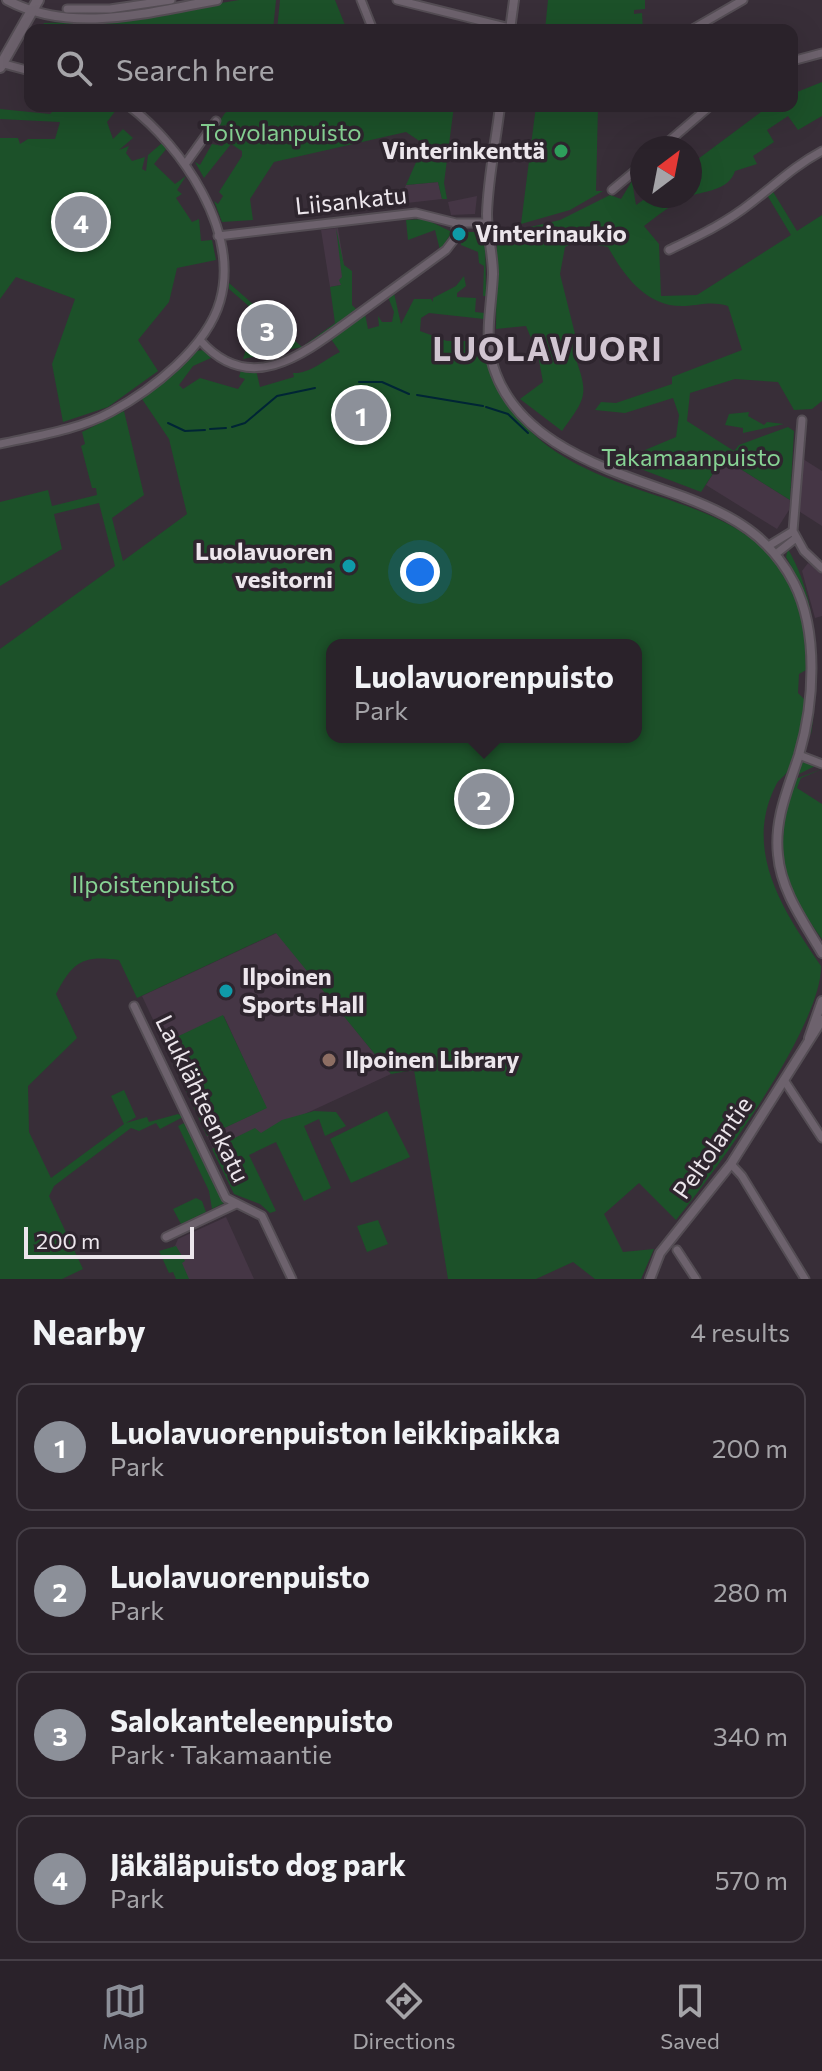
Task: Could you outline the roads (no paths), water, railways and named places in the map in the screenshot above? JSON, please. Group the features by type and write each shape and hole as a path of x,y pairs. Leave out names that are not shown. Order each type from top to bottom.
{"main road":[{"path":"25,24 38,0"},
{"path":"1,65 24,26"}],"street":[{"path":"7,0 33,11 81,15 172,2 217,0"},
{"path":"361,0 371,24"},
{"path":"397,0 491,24"},
{"path":"511,24 514,0"},
{"path":"701,24 743,0"},
{"path":"67,9 81,15"},
{"path":"798,59 822,53"},
{"path":"1,65 24,70"},
{"path":"0,444 110,413 151,384 200,340 221,299 218,236 204,196 186,163 161,134 136,112"},
{"path":"499,112 488,223 493,272 490,350 504,388 525,417 564,449 718,511 770,545 796,585 809,644 809,701 799,755 781,809 778,855 785,885 822,953"},
{"path":"675,136 703,112"},
{"path":"186,163 216,121"},
{"path":"669,250 726,221 782,175 822,151"},
{"path":"612,190 630,175"},
{"name":"Liisankatu","path":"218,236 416,213 456,223 488,223"},
{"path":"200,340 220,359 238,365 273,365 296,359 446,250 456,237 456,223"},
{"path":"802,420 794,534 809,557 822,568"},
{"path":"770,545 794,534"},
{"path":"777,553 794,534"},
{"path":"799,755 822,764"},
{"path":"813,937 822,946"},
{"name":"Peltolantie","path":"809,1039 821,1005"},
{"name":"Lauklähteenkatu","path":"134,1006 226,1198 254,1210 264,1219 292,1279"},
{"name":"Peltolantie","path":"650,1279 660,1253 731,1164 822,1020"},
{"path":"784,1080 822,1138"},
{"path":"731,1164 742,1176 805,1279"},
{"path":"166,1237 236,1204"},
{"path":"677,1250 696,1279"}],"waterway":[{"path":"359,382 382,382 409,394"},
{"path":"232,427 245,423 277,396 315,388"},
{"path":"417,395 483,406"},
{"path":"486,407 508,414 528,433"},
{"path":"168,423 185,431 205,430"},
{"path":"210,429 226,428"}],"place":[{"name":"Vinterinkenttä","path":"561,151"},
{"name":"Jäkäläpuisto dog park","path":"81,222"},
{"name":"Vinterinaukio","path":"459,234"},
{"name":"Salokanteleenpuisto","path":"267,330"},
{"name":"Luolavuorenpuiston leikkipaikka","path":"361,415"},
{"name":"Luolavuoren vesitorni","path":"349,566"},
{"name":"Luolavuorenpuisto","path":"484,799"},
{"name":"Ilpoinen Sports Hall","path":"226,991"},
{"name":"Ilpoinen Library","path":"329,1060"}],"district":[{"name":"LUOLAVUORI","path":"548,350"}],"park label":[{"name":"Toivolanpuisto","path":"281,133"},
{"name":"Takamaanpuisto","path":"691,458"},
{"name":"Ilpoistenpuisto","path":"153,885"}]}
